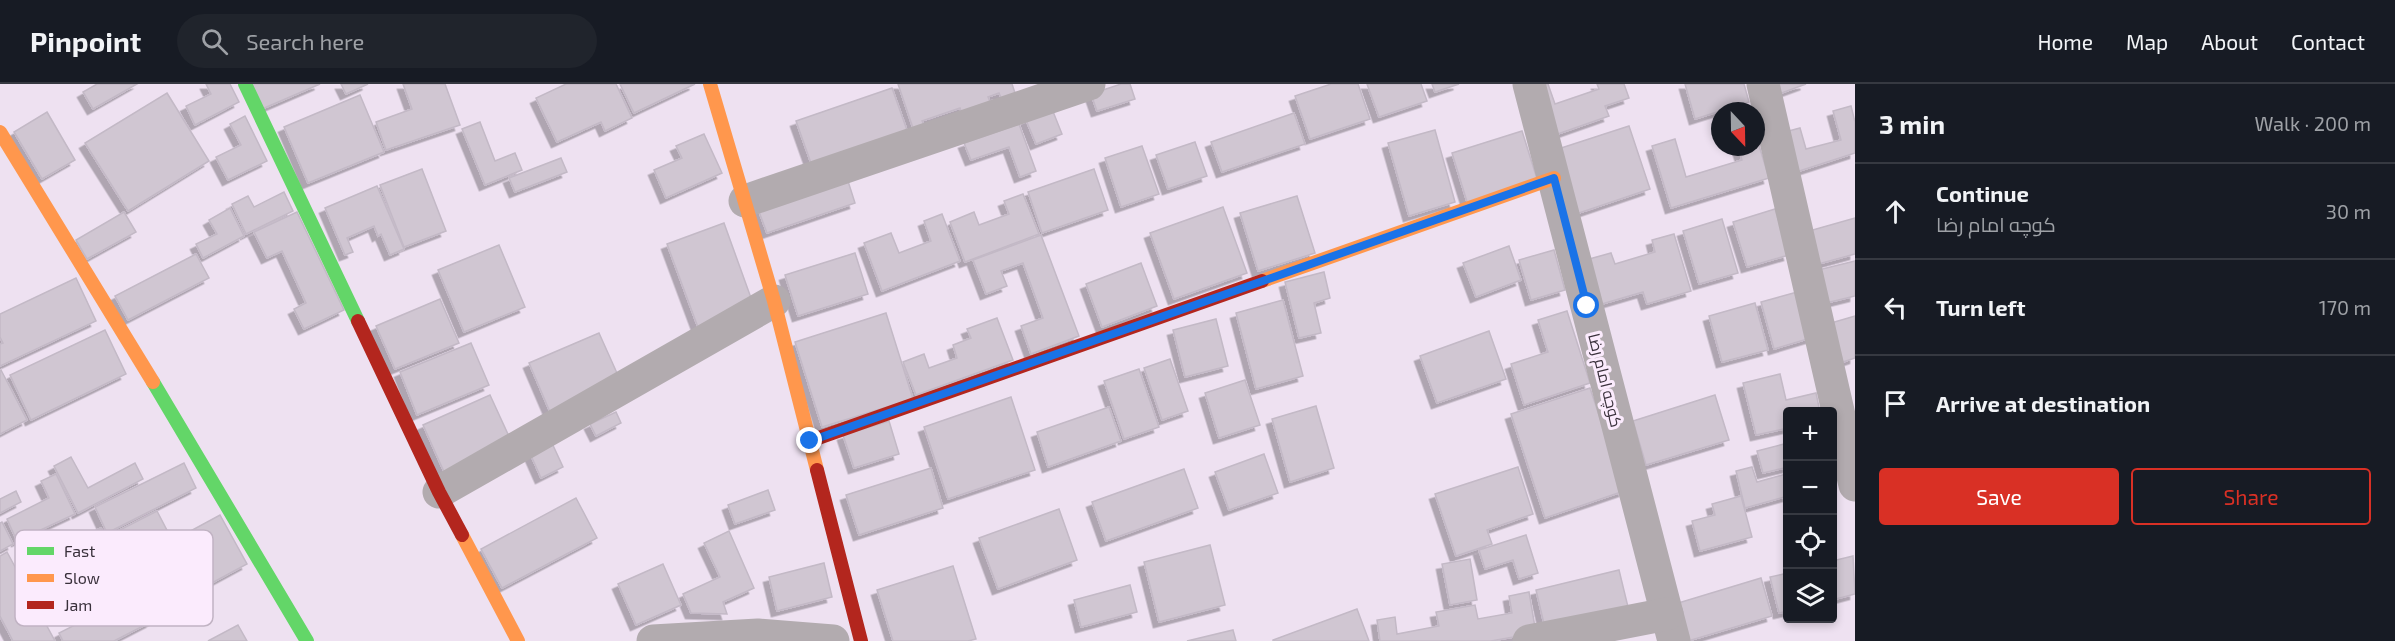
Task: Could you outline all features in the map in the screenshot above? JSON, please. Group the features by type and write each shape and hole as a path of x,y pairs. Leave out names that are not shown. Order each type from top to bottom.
{"street":[{"path":"244,84 439,492 518,641"},
{"path":"710,84 774,301 861,641"},
{"path":"745,201 1089,84"},
{"name":"کوچه امام رضا","path":"1529,84 1670,628"},
{"path":"1763,84 1855,486"},
{"path":"0,132 133,348 307,641"},
{"path":"810,441 1554,178"},
{"path":"439,492 774,301"},
{"path":"1529,641 1670,628"},
{"path":"653,641 758,635 833,641"}],"building":[{"path":"97,84 137,84 93,109 83,92"},
{"path":"206,84 230,84 239,102 195,125 186,106 211,94"},
{"path":"252,84 320,84 262,109"},
{"path":"341,84 368,84 346,94"},
{"path":"403,84 445,84 460,125 386,150 376,122 412,109"},
{"path":"566,84 616,84 632,118 605,131 601,122 557,142 536,98"},
{"path":"620,84 695,84 634,113"},
{"path":"898,84 1012,84 1016,96 1002,100 999,93 988,97 991,104 962,114 960,108 922,121 925,127 914,131"},
{"path":"1121,84 1130,84 1135,99 1097,111 1091,94"},
{"path":"1331,84 1358,84 1370,119 1310,139 1295,96"},
{"path":"1367,84 1421,84 1427,101 1379,117"},
{"path":"1432,84 1459,84 1435,92"},
{"path":"1533,84 1548,84 1555,104 1599,89 1597,84 1624,84 1629,98 1605,106 1609,116 1552,136"},
{"path":"1685,84 1744,84 1749,102 1711,102 1711,114 1695,119"},
{"path":"1772,84 1806,84 1776,95"},
{"path":"892,88 908,133 812,166 796,121"},
{"path":"167,93 209,161 128,211 85,143"},
{"path":"360,95 384,152 308,183 284,127"},
{"path":"1851,106 1855,122 1855,153 1790,174 1781,133 1800,128 1806,149 1841,140 1833,111"},
{"path":"1052,109 1062,134 1036,144 1026,120"},
{"path":"47,112 75,160 42,179 14,132"},
{"path":"1294,113 1305,144 1222,172 1211,142"},
{"path":"245,116 267,161 228,180 216,157 241,145 230,124"},
{"path":"480,122 495,161 515,153 522,170 485,185 462,129"},
{"path":"1019,124 1036,171 1020,177 1009,147 971,160 964,143"},
{"path":"1629,126 1650,189 1576,214 1555,150"},
{"path":"1435,130 1455,202 1409,216 1388,143"},
{"path":"1522,131 1538,182 1468,205 1452,153"},
{"path":"704,134 722,173 666,198 654,170 682,158 676,146"},
{"path":"1675,139 1686,177 1742,160 1741,156 1762,156 1769,178 1671,208 1652,146"},
{"path":"1195,142 1207,176 1168,189 1156,155"},
{"path":"1142,146 1159,194 1121,207 1105,158"},
{"path":"561,158 567,172 515,192 509,178"},
{"path":"422,169 446,231 404,247 380,185"},
{"path":"1094,169 1108,210 1042,233 1028,192"},
{"path":"847,178 855,203 767,233 758,209"},
{"path":"377,186 404,249 390,255 381,234 378,236 374,226 347,238 353,252 345,255 325,208"},
{"path":"284,192 293,211 246,234 232,204 248,196 254,207"},
{"path":"1023,194 1039,234 965,262 950,222 974,212 979,225 1009,214 1004,201"},
{"path":"1297,196 1315,253 1258,271 1240,213"},
{"path":"1223,207 1247,273 1174,299 1150,233"},
{"path":"230,208 244,236 203,258 196,244 217,234 209,220"},
{"path":"1775,209 1789,255 1747,267 1733,222"},
{"path":"124,212 136,232 87,259 76,240"},
{"path":"297,212 344,310 304,329 294,309 306,303 282,251 267,258 254,232"},
{"path":"942,214 960,261 882,291 864,243 891,233 899,253 931,241 924,221"},
{"path":"1855,218 1855,254 1811,266 1802,233"},
{"path":"1722,219 1738,273 1699,284 1683,231"},
{"path":"724,223 755,309 699,330 667,244"},
{"path":"1674,234 1691,291 1647,304 1643,292 1595,306 1582,261 1611,253 1615,264 1655,252 1652,240"},
{"path":"1041,235 1079,336 1031,354 1021,326 1043,318 1023,263 1001,271 1007,286 986,294 973,260"},
{"path":"499,245 525,307 464,332 438,270"},
{"path":"1509,246 1521,280 1476,297 1463,263"},
{"path":"1554,250 1565,290 1531,300 1519,260"},
{"path":"855,253 868,294 798,316 785,275"},
{"path":"196,254 209,278 128,320 115,296"},
{"path":"1855,261 1855,296 1826,303 1818,270"},
{"path":"1141,263 1157,306 1102,327 1086,284"},
{"path":"1324,272 1330,298 1314,303 1321,333 1299,338 1285,282"},
{"path":"76,278 96,321 0,366 0,344 3,343 0,337 0,314"},
{"path":"1801,291 1814,337 1774,349 1761,302"},
{"path":"440,299 459,343 395,369 376,326"},
{"path":"1283,300 1303,376 1256,389 1236,313"},
{"path":"1755,303 1768,350 1722,362 1709,316"},
{"path":"1567,311 1590,383 1524,405 1511,364 1548,352 1538,320"},
{"path":"886,313 913,399 822,427 795,342"},
{"path":"1855,316 1855,358 1843,362 1831,323"},
{"path":"997,318 1013,360 916,395 903,362 924,354 929,368 957,358 953,345 971,338 967,329"},
{"path":"1216,319 1228,366 1185,377 1173,330"},
{"path":"105,330 126,374 31,420 10,375"},
{"path":"1489,331 1506,379 1437,403 1420,356"},
{"path":"599,333 621,382 550,412 529,363"},
{"path":"471,343 489,385 417,415 400,372"},
{"path":"1170,359 1188,411 1162,420 1144,368"},
{"path":"1139,369 1159,427 1124,439 1104,381"},
{"path":"0,371 27,420 0,434"},
{"path":"1780,374 1786,400 1816,393 1819,407 1783,407 1783,429 1756,435 1743,383"},
{"path":"1245,380 1260,425 1219,438 1205,393"},
{"path":"1590,388 1624,491 1545,518 1511,414"},
{"path":"490,395 512,443 445,474 423,425"},
{"path":"1715,395 1729,440 1646,465 1633,421"},
{"path":"1011,397 1035,470 948,499 924,427"},
{"path":"1316,406 1334,468 1290,482 1272,419"},
{"path":"1109,407 1121,441 1048,467 1037,432"},
{"path":"616,412 621,423 596,436 590,424"},
{"path":"889,421 899,454 854,468 843,435"},
{"path":"551,441 563,467 541,478 529,451"},
{"path":"1783,444 1783,468 1763,473 1757,451"},
{"path":"1264,454 1278,493 1229,510 1215,472"},
{"path":"71,457 88,488 135,463 143,479 78,513 54,466"},
{"path":"184,463 196,488 113,530 106,530 95,507"},
{"path":"1518,467 1533,514 1487,530 1492,544 1456,556 1435,494"},
{"path":"1752,467 1757,482 1783,475 1783,497 1745,508 1736,471"},
{"path":"931,468 943,508 859,535 846,495"},
{"path":"1184,469 1198,508 1106,541 1092,502"},
{"path":"56,474 75,514 41,530 15,530 15,537 7,519 49,498 41,481"},
{"path":"768,490 775,510 735,524 728,505"},
{"path":"16,491 21,502 0,513 0,499"},
{"path":"1741,496 1752,537 1700,551 1692,521 1715,515 1712,504"},
{"path":"576,498 597,538 502,588 481,549"},
{"path":"1059,509 1077,560 998,589 979,538"},
{"path":"157,511 167,530 120,530"},
{"path":"220,515 247,564 213,582 213,530 192,530"},
{"path":"2,522 13,544 0,551 0,523"},
{"path":"729,531 754,588 723,602 727,614 691,613 683,594 720,577 704,543"},
{"path":"1526,535 1538,573 1519,579 1513,560 1485,569 1479,550"},
{"path":"1210,545 1225,605 1159,622 1144,562"},
{"path":"7,552 15,567 15,626 47,626 55,641 13,641 0,616 0,556"},
{"path":"1853,556 1855,594 1837,599 1837,569 1837,560"},
{"path":"1470,559 1477,600 1450,605 1442,564"},
{"path":"824,563 832,597 777,611 769,577"},
{"path":"663,564 681,605 636,625 618,584"},
{"path":"953,566 976,639 968,641 893,641 877,590"},
{"path":"1619,570 1628,607 1545,628 1536,590"},
{"path":"1783,574 1783,612 1779,613 1770,577"},
{"path":"1761,578 1772,616 1688,641 1675,604"},
{"path":"1130,585 1137,612 1081,627 1074,600"},
{"path":"1529,592 1536,633 1491,641 1380,641 1377,620 1395,617 1397,634 1439,626 1436,612 1475,605 1478,619 1512,613 1509,596"},
{"path":"1357,609 1369,641 1273,641 1273,640"},
{"path":"238,625 247,641 208,641"},
{"path":"73,626 143,626 114,641 63,641 59,633"},
{"path":"1233,630 1236,641 1187,641"}],"traffic: fast":[{"path":"245,84 358,321"},
{"path":"153,382 307,641"}],"traffic: slow":[{"path":"710,84 774,301 817,470"},
{"path":"0,132 153,382"},
{"path":"1262,281 1554,178"},
{"path":"462,535 518,641"}],"traffic: jam":[{"path":"810,441 1262,281"},
{"path":"358,321 439,492 462,535"},
{"path":"817,470 861,641"}],"route":[{"path":"810,441 1554,178 1587,306"}]}
